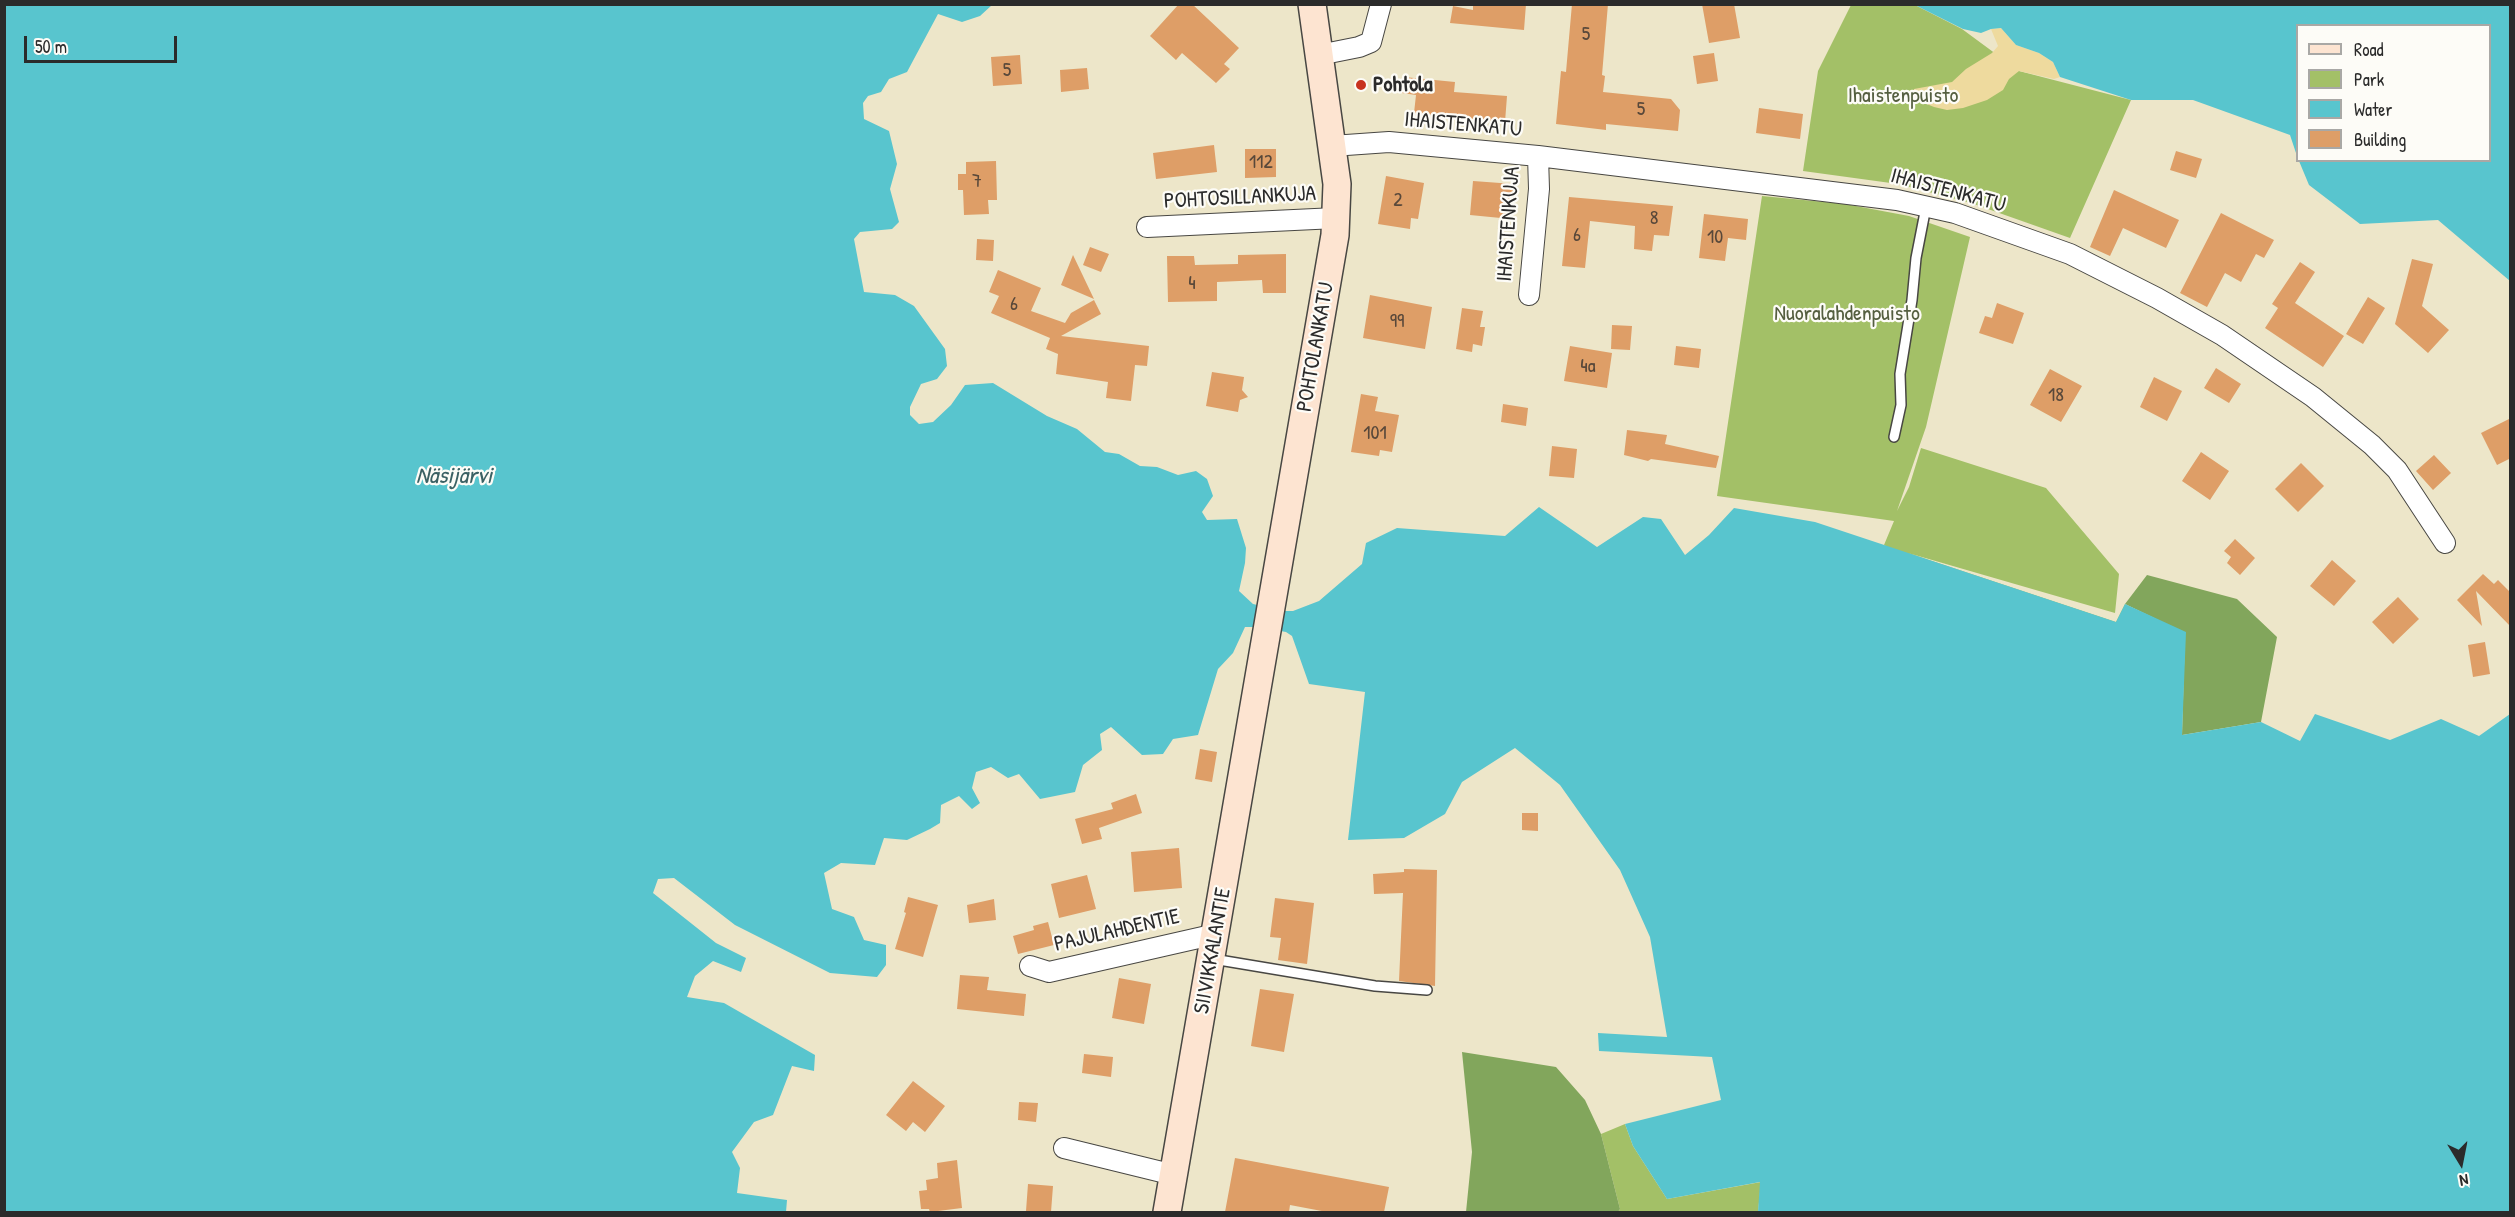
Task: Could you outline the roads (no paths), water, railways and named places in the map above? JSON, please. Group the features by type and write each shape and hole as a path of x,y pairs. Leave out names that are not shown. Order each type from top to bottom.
{"main road":[{"name":"POHTOLANKATU","path":"1258,688 1331,262 1336,218 1337,184 1312,4"},
{"name":"SIIVIKKALANTIE","path":"1167,1212 1258,688"}],"street":[{"path":"1319,55 1359,47 1371,42 1381,4"},
{"name":"IHAISTENKATU","path":"1332,146 1389,142 1538,156 1897,200 1955,213 2070,254 2157,298 2222,335 2291,381 2372,445 2397,470 2423,506 2445,543"},
{"name":"IHAISTENKUJA","path":"1529,296 1539,189 1538,156"},
{"name":"POHTOSILLANKUJA","path":"1147,227 1336,218"},
{"name":"PAJULAHDENTIE","path":"1030,966 1049,972 1213,946"},
{"path":"1064,1148 1174,1175"}],"lane":[{"path":"1894,437 1901,405 1900,374 1916,258 1926,207"},
{"path":"1213,946 1375,986 1426,990"}],"water":[{"name":"Näsijärvi","path":"5,5 992,5 980,16 962,22 938,14 907,72 889,79 881,92 868,96 863,103 864,119 889,131 897,164 890,189 899,222 892,229 860,232 854,239 864,292 895,295 914,306 945,349 947,366 937,379 921,384 910,407 910,415 919,424 933,422 951,405 965,385 993,383 1047,416 1077,429 1105,452 1119,454 1140,466 1157,467 1178,475 1196,471 1207,479 1213,496 1202,512 1207,520 1237,519 1246,548 1239,591 1253,604 1293,611 1319,601 1362,564 1366,543 1397,528 1505,536 1539,507 1597,547 1643,517 1661,519 1685,555 1709,535 1734,508 1815,522 2116,622 2125,604 2186,632 2182,735 2261,722 2300,741 2315,714 2390,740 2441,719 2479,736 2510,714 2510,1212 1758,1212 1760,1182 1667,1199 1633,1146 1625,1124 1721,1100 1712,1057 1599,1051 1598,1033 1667,1037 1650,937 1620,870 1560,785 1515,748 1462,782 1445,814 1404,838 1348,840 1365,692 1309,684 1292,636 1286,632 1245,627 1233,653 1218,669 1198,735 1173,739 1163,754 1142,755 1111,727 1100,734 1102,750 1083,765 1075,792 1040,799 1019,774 1008,778 991,767 976,772 972,788 980,803 972,809 959,796 941,805 940,823 930,829 907,840 884,838 875,865 841,863 824,873 832,909 854,917 864,940 886,945 886,965 877,977 830,973 735,925 674,878 658,879 653,893 716,943 746,958 741,972 713,961 695,976 687,997 724,1003 815,1055 814,1071 792,1066 773,1115 754,1122 732,1152 740,1168 737,1193 787,1200 786,1212 5,1212"},
{"path":"1915,5 2510,5 2510,281 2438,220 2360,224 2309,185 2299,162 2491,162 2491,24 2296,24 2296,153 2290,135 2193,100 2131,100 2060,77 2053,62 2039,53 2016,45 2001,28 1981,33 1963,29"}],"place":[{"name":"Pohtola","path":"1361,85"}],"park label":[{"name":"Ihaistenpuisto","path":"1903,96"},
{"name":"Nuoralahdenpuisto","path":"1847,314"}]}
